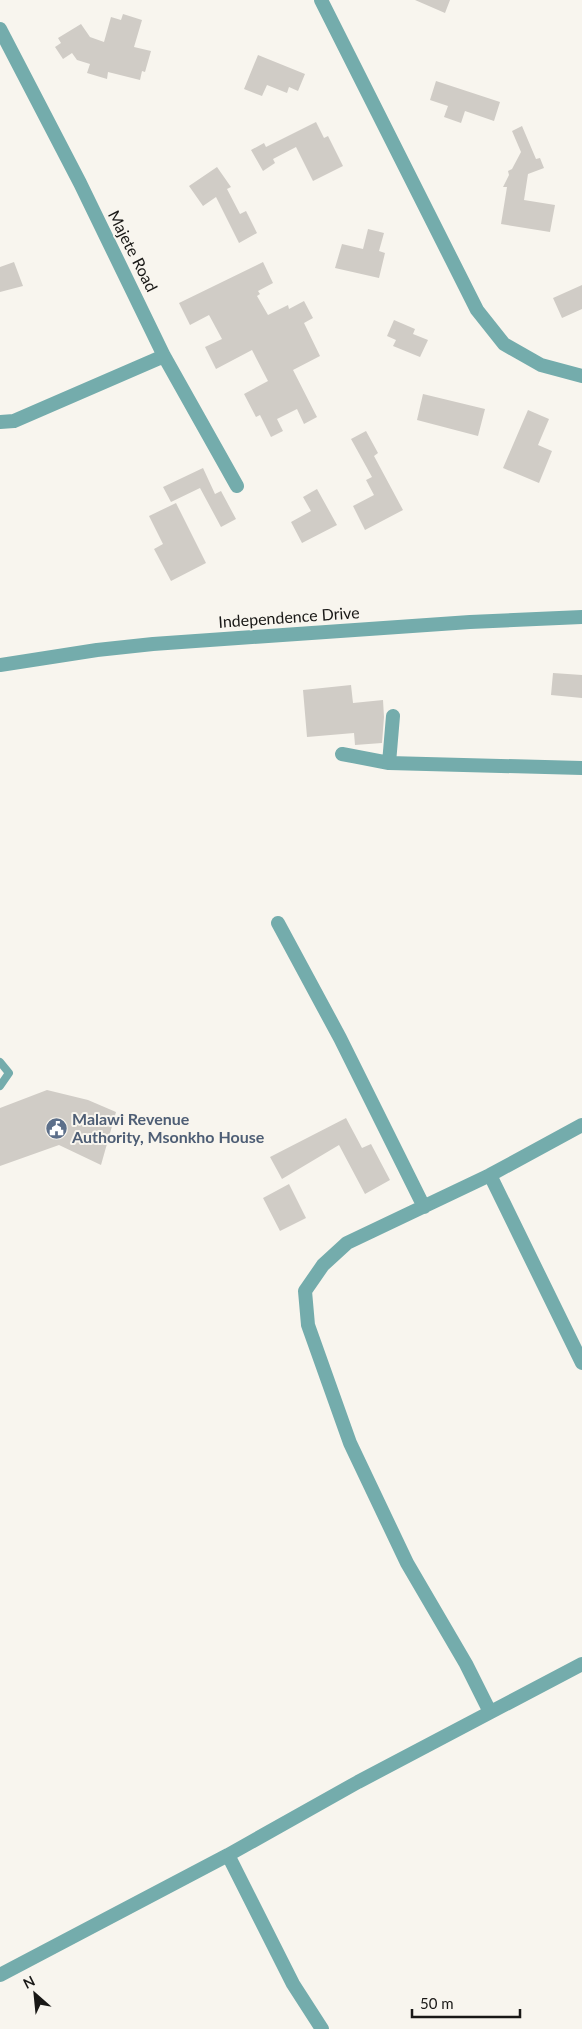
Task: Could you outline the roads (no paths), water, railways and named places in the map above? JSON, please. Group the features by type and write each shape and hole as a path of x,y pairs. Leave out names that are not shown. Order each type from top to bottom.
{"street":[{"path":"321,0 477,310 504,344 541,365 582,376"},
{"name":"Majete Road","path":"0,29 80,183 164,356 238,486"},
{"path":"0,422 14,422 164,356"},
{"name":"Independence Drive","path":"0,665 97,650 153,644 582,616"},
{"path":"389,763 393,716"},
{"path":"342,754 389,763 582,768"},
{"path":"278,923 340,1038 424,1207"},
{"path":"490,1712 466,1664 403,1555 350,1443 308,1325 305,1291 323,1265 347,1243 490,1175 582,1125"},
{"path":"490,1175 582,1363"},
{"path":"0,1975 228,1855 582,1664"},
{"path":"228,1855 293,1984 322,2029"}],"lane":[{"path":"0,1062 9,1073 0,1086"}],"place":[{"name":"Malawi Revenue Authority, Msonkho House","path":"56,1128"}]}
